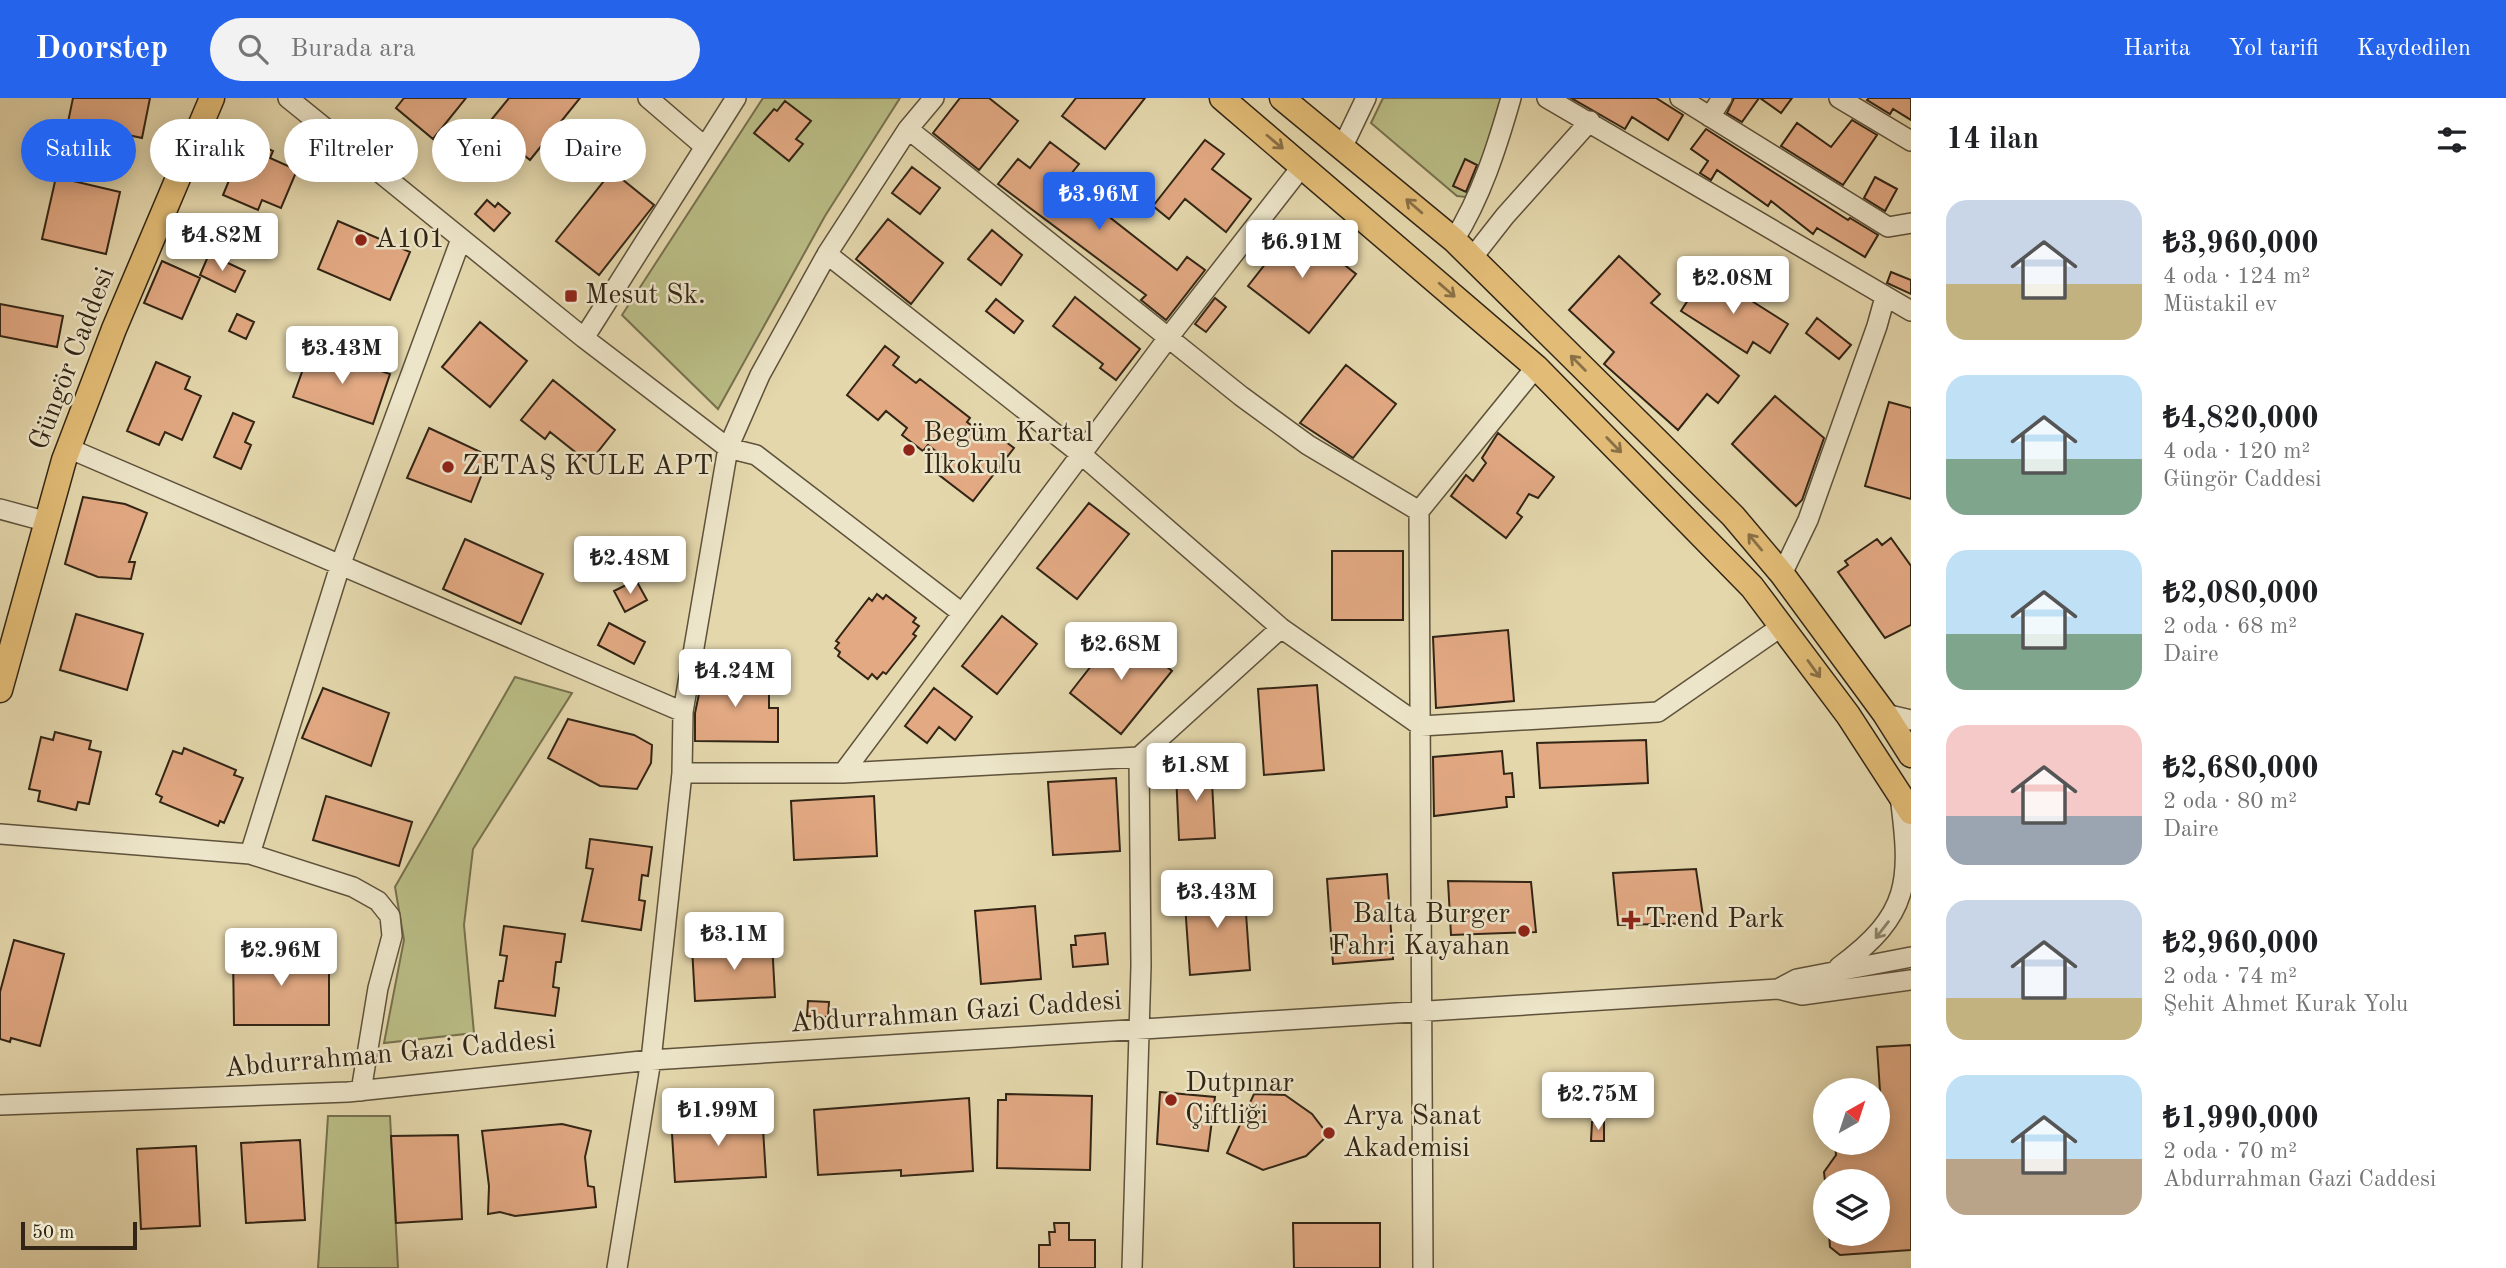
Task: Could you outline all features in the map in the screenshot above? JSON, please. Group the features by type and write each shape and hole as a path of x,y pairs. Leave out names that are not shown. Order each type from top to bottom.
{"main road":[{"name":"Güngör Caddesi","path":"0,691 68,448 114,329 212,98"},
{"path":"1222,98 1304,165 1536,367 1743,578 1848,715 1906,803"},
{"path":"1282,98 1454,240 1733,516 1782,574 1911,755"}],"street":[{"path":"288,98 584,338 728,448 756,455 962,613"},
{"path":"648,98 704,146"},
{"path":"584,338 736,98"},
{"path":"617,1268 651,1060 681,774 684,712 728,448 760,376 827,254 908,129 934,98"},
{"path":"1343,146 1366,98"},
{"path":"1454,240 1470,214 1500,136 1511,98"},
{"path":"1547,98 1911,311"},
{"path":"1680,98 1888,227 1911,223"},
{"path":"1710,117 1722,98"},
{"path":"1839,98 1911,141"},
{"path":"1472,258 1590,121"},
{"path":"908,129 1168,338 1308,445 1381,491 1419,511"},
{"path":"844,773 1168,338 1304,165"},
{"path":"250,854 340,566 461,239"},
{"path":"827,254 1082,455 1280,628 1421,726 1658,712 1782,626"},
{"path":"1782,574 1808,520 1885,297"},
{"path":"1423,1268 1419,511 1536,367"},
{"path":"68,448 684,712"},
{"path":"0,509 48,522"},
{"path":"681,774 844,773 1139,757 1280,628"},
{"path":"1885,715 1911,720"},
{"path":"1132,1268 1140,1030 1139,757"},
{"path":"1833,972 1878,936 1902,895 1906,872 1906,803"},
{"path":"0,834 250,854 353,887 378,901 390,916 392,936 378,988 360,1091"},
{"name":"Abdurrahman Gazi Caddesi","path":"0,1105 360,1091 651,1060 1423,1014 1778,989 1797,979 1911,957"},
{"path":"1778,989 1802,995 1911,980"}],"green space":[{"path":"763,98 900,98 825,216 718,409 622,315"},
{"path":"1383,98 1501,98 1473,190 1466,197 1457,196 1371,123"},
{"path":"515,677 572,693 473,849 464,925 474,1033 384,1043 404,940 395,887"},
{"path":"328,1116 390,1116 398,1268 318,1268"}],"building":[{"path":"73,98 150,98 142,138 136,137 136,119 69,119"},
{"path":"404,98 466,98 449,119 432,119 432,138 418,126 418,119 409,119 396,108"},
{"path":"509,98 580,98 563,119 540,119 540,148 530,160 526,157 526,119 492,119"},
{"path":"960,98 989,98 1018,121 979,170 933,133"},
{"path":"1076,98 1145,98 1105,149 1062,116"},
{"path":"1571,98 1656,98 1683,115 1668,140 1632,117 1625,129"},
{"path":"1734,98 1759,98 1742,122 1727,113"},
{"path":"1760,98 1792,98 1781,113"},
{"path":"1911,98 1911,120 1893,109 1890,114 1867,100"},
{"path":"785,101 811,121 796,139 803,144 789,161 754,133 774,109 777,111"},
{"path":"1852,120 1877,135 1843,185 1781,146 1797,123 1831,147"},
{"path":"1706,129 1848,220 1850,218 1878,235 1865,257 1817,228 1813,234 1771,201 1768,206 1717,170 1711,180 1700,173 1708,161 1691,149"},
{"path":"1205,140 1224,154 1212,169 1251,199 1226,232 1185,199 1169,219 1153,206"},
{"path":"1050,142 1079,164 1059,189 1089,212 1094,205 1177,270 1187,257 1205,270 1166,320 1141,300 1146,295 998,184 1018,159 1030,168"},
{"path":"270,158 284,164 284,182 292,182 281,208 262,200 258,210 223,195 228,182 270,182"},
{"path":"1465,159 1477,165 1466,192 1453,186"},
{"path":"912,167 940,188 920,214 892,193"},
{"path":"1875,177 1897,189 1885,211 1864,198"},
{"path":"55,182 77,182 120,192 106,254 42,239"},
{"path":"603,182 626,182 654,205 599,275 556,241"},
{"path":"487,200 495,207 498,203 510,213 494,231 475,214"},
{"path":"888,219 943,263 911,304 856,259"},
{"path":"338,221 410,252 390,300 318,269"},
{"path":"1295,226 1356,274 1309,333 1248,286"},
{"path":"992,230 1022,255 1001,285 968,259"},
{"path":"209,254 245,271 235,292 200,275"},
{"path":"1619,256 1660,294 1651,303 1739,376 1718,403 1707,394 1678,430 1604,364 1614,352 1569,310"},
{"path":"162,261 200,278 182,319 144,303"},
{"path":"1706,272 1788,324 1770,353 1753,342 1747,353 1681,311"},
{"path":"1891,272 1911,280 1911,294 1887,283"},
{"path":"1075,297 1140,349 1116,380 1100,368 1103,364 1053,326"},
{"path":"1215,298 1226,307 1206,332 1195,324"},
{"path":"996,299 1023,321 1014,333 986,311"},
{"path":"0,304 63,316 57,347 0,336"},
{"path":"237,314 254,322 246,339 229,331"},
{"path":"1817,318 1851,345 1839,359 1806,333"},
{"path":"480,322 527,361 490,407 442,367"},
{"path":"885,346 899,357 893,365 916,383 920,379 970,418 967,422 993,442 998,436 1014,448 973,501 939,475 949,462 928,445 923,451 902,435 907,428 886,411 878,420 847,395"},
{"path":"311,347 390,374 373,424 293,397"},
{"path":"156,362 190,377 185,389 201,396 182,440 165,432 159,445 127,431"},
{"path":"1346,365 1396,404 1353,458 1300,423"},
{"path":"553,380 615,430 589,463 550,432 545,439 521,420"},
{"path":"1775,396 1824,438 1802,500 1796,506 1732,444"},
{"path":"1889,402 1911,408 1911,499 1865,486"},
{"path":"233,413 254,422 245,442 251,445 241,469 214,457"},
{"name":"ZETAŞ KULE APT","path":"429,428 489,456 471,502 407,478"},
{"path":"1498,433 1554,477 1538,498 1529,494 1517,513 1522,517 1506,538 1451,496 1466,475 1473,481 1486,463 1482,458"},
{"path":"83,497 125,504 147,513 129,562 135,562 131,579 98,577 65,564"},
{"path":"1089,503 1129,534 1077,599 1037,568"},
{"path":"1891,538 1911,566 1911,625 1885,638 1838,572 1848,565 1845,561 1877,539 1882,545"},
{"path":"465,539 543,574 521,624 443,589"},
{"path":"650,543 668,546 663,576 645,573"},
{"path":"1332,551 1403,551 1403,620 1332,620"},
{"path":"636,580 647,600 625,612 614,591"},
{"path":"877,594 883,599 886,595 916,618 913,622 919,626 913,634 916,636 886,674 883,672 877,679 872,674 868,679 838,656 840,652 835,648 839,643 836,641 869,598 872,601"},
{"path":"76,614 143,634 127,690 60,670"},
{"path":"1002,616 1037,644 997,694 962,666"},
{"path":"609,623 645,642 634,664 598,645"},
{"path":"1120,629 1172,671 1121,734 1070,693"},
{"path":"1508,630 1514,701 1436,708 1433,637"},
{"path":"704,670 716,670 717,673 769,673 769,708 778,708 778,742 695,741 695,713"},
{"path":"1317,685 1324,770 1264,775 1258,689"},
{"path":"323,688 389,713 371,766 302,738"},
{"path":"934,688 972,717 955,740 939,727 927,743 905,726"},
{"path":"568,719 634,735 652,745 651,763 637,789 600,786 548,758"},
{"path":"55,732 91,741 89,749 101,752 89,804 78,802 76,810 38,801 40,791 29,789 41,737 53,740"},
{"path":"1646,740 1648,783 1540,788 1537,743"},
{"path":"184,748 236,770 234,775 243,778 224,823 220,821 218,826 160,802 162,797 156,794 173,751 182,754"},
{"path":"1502,751 1504,774 1512,773 1514,797 1506,797 1507,807 1434,816 1433,757"},
{"path":"1211,764 1215,838 1179,840 1176,773 1187,773 1187,765"},
{"path":"1116,778 1120,851 1053,855 1048,782"},
{"path":"326,796 412,822 399,866 313,840"},
{"path":"874,796 877,856 794,860 791,801"},
{"path":"590,839 652,847 648,876 642,875 639,900 645,901 641,930 582,921 593,869 586,868"},
{"path":"1696,869 1704,923 1618,925 1613,873"},
{"path":"1387,874 1393,959 1333,964 1327,879"},
{"path":"1448,881 1531,882 1536,932 1451,935"},
{"path":"1244,885 1250,970 1190,975 1184,890"},
{"path":"1035,906 1041,979 981,984 975,911"},
{"path":"504,926 565,934 561,962 556,962 553,987 559,988 555,1016 495,1008 499,981 503,981 507,956 500,955"},
{"path":"1105,933 1108,964 1073,967 1071,945 1076,945 1075,936"},
{"path":"14,940 64,954 40,1046 11,1038 10,1042 0,1039 0,992"},
{"path":"772,942 775,997 695,1001 692,947"},
{"path":"233,952 329,952 329,1025 234,1025"},
{"path":"808,1001 829,1002 828,1017 807,1016"},
{"path":"1911,1045 1911,1250 1840,1255 1830,1246 1890,1246 1890,1169 1826,1169 1836,1155 1890,1155 1890,1078 1879,1078 1877,1047"},
{"path":"1160,1092 1215,1097 1208,1151 1157,1144"},
{"path":"1006,1094 1092,1096 1090,1170 997,1168 998,1100 1006,1100"},
{"path":"1254,1094 1285,1095 1312,1114 1328,1135 1306,1156 1263,1170 1227,1153"},
{"path":"969,1098 973,1171 901,1176 901,1170 818,1175 814,1110"},
{"path":"762,1113 766,1177 675,1182 671,1118"},
{"path":"1592,1122 1604,1122 1604,1141 1591,1141"},
{"path":"562,1124 591,1131 585,1157 588,1186 594,1187 596,1207 515,1216 500,1212 488,1214 489,1186 482,1131"},
{"path":"458,1135 462,1219 396,1223 391,1136"},
{"path":"300,1140 305,1220 246,1223 241,1143"},
{"path":"196,1146 200,1226 141,1229 137,1149"},
{"path":"1054,1223 1069,1223 1069,1240 1095,1240 1095,1268 1039,1268 1039,1245 1050,1245 1049,1232 1055,1232"},
{"path":"1293,1223 1380,1223 1380,1268 1294,1268"}],"place":[{"name":"A101","path":"361,240"},
{"name":"Mesut Sk.","path":"571,296"},
{"name":"Begüm Kartal İlkokulu","path":"909,450"},
{"name":"ZETAŞ KULE APT","path":"448,467"},
{"name":"Trend Park","path":"1631,920"},
{"name":"Balta Burger Fahri Kayahan","path":"1524,931"},
{"name":"Dutpınar Çiftliği","path":"1171,1100"},
{"name":"Arya Sanat Akademisi","path":"1329,1133"}]}
